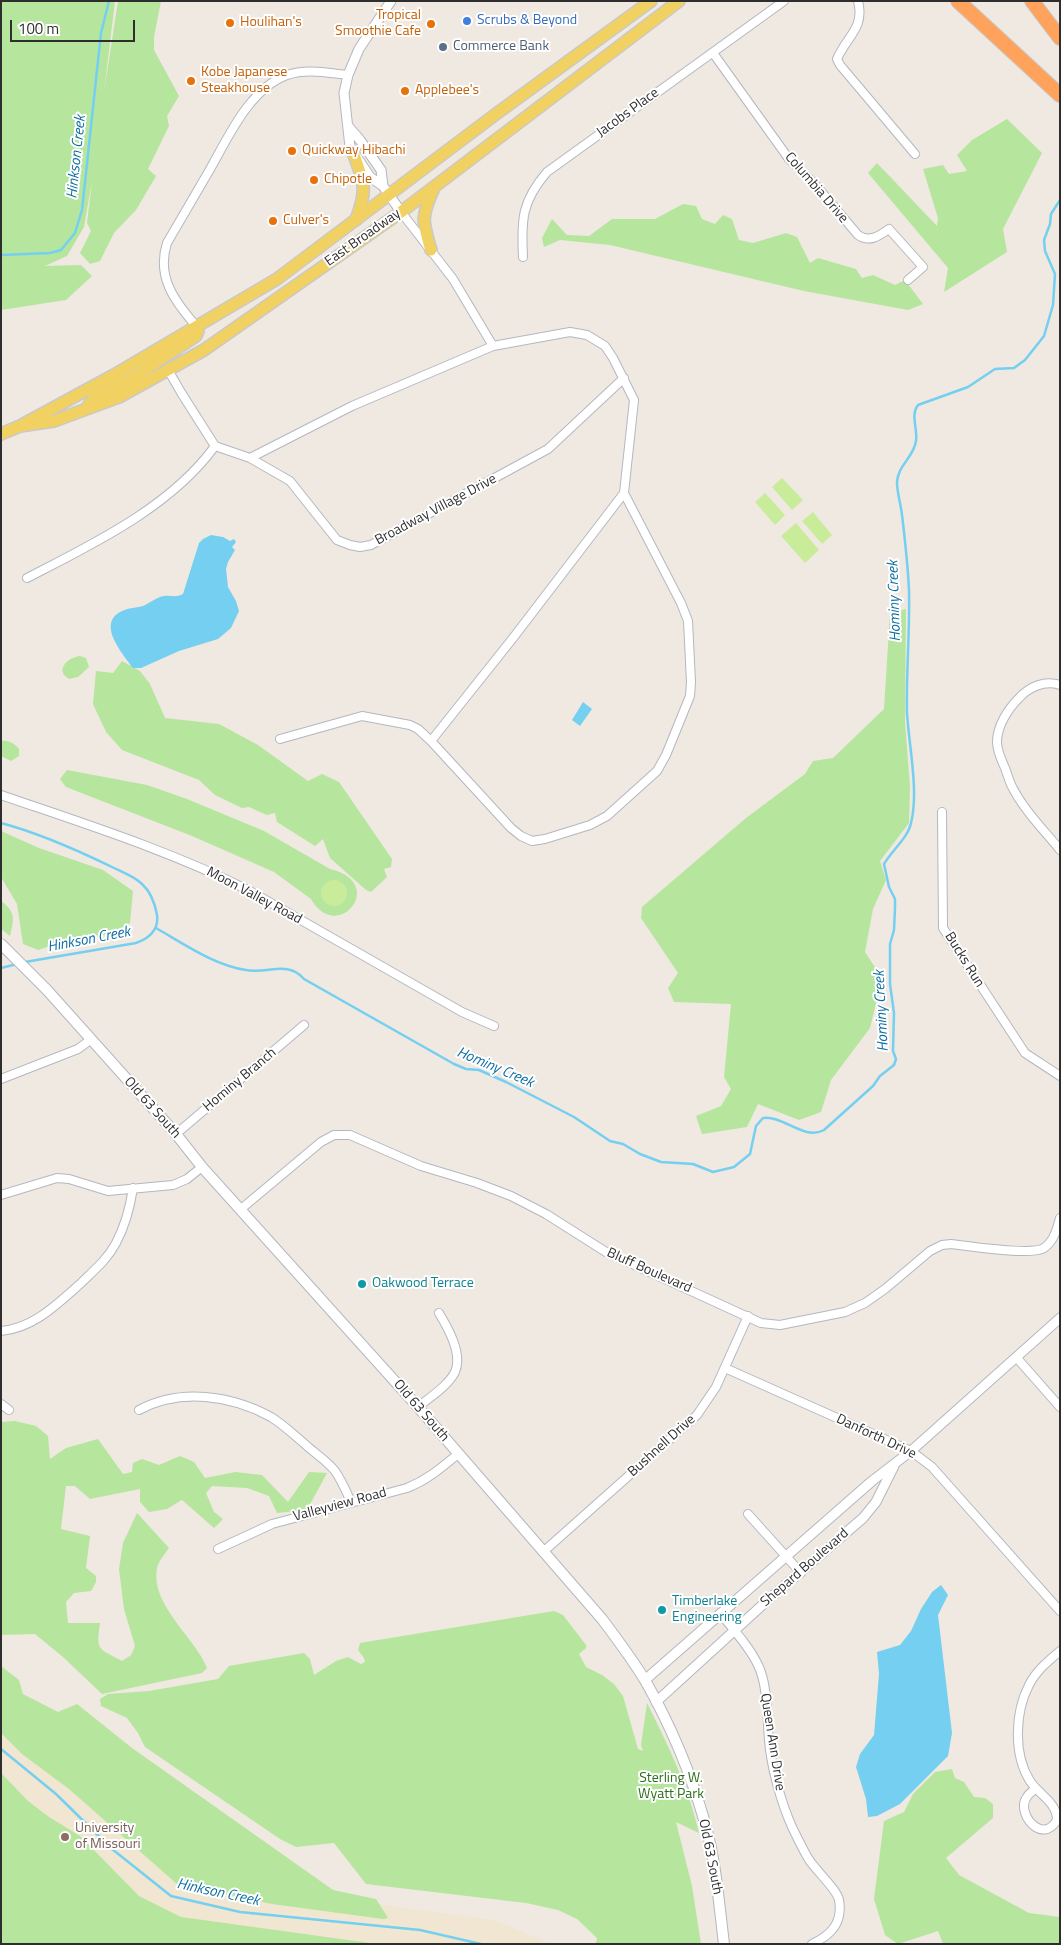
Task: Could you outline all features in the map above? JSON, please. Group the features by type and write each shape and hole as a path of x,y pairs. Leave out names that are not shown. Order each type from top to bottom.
{"highway":[{"path":"958,1 1055,90"},
{"path":"1032,1 1060,38"}],"main road":[{"name":"East Broadway","path":"1,434 20,426 197,327 277,279 390,196 496,114 651,1"},
{"name":"East Broadway","path":"20,426 54,422 119,397 204,350 401,212 679,1"},
{"path":"354,152 364,183 365,194 355,221"},
{"path":"431,250 424,225 424,214 434,187"},
{"path":"85,410 93,399 137,375 196,336 198,332 197,327"},
{"name":"Old 63 South","path":"1,944 47,990 176,1134 202,1167 418,1407 602,1619 645,1680 690,1777 705,1824 715,1872 724,1944"}],"street":[{"path":"391,1 359,49 348,75 344,93 350,147 370,177 383,186 453,279 493,346"},
{"name":"Jacobs Place","path":"523,256 523,215 534,186 547,172 784,1"},
{"path":"858,1 861,15 859,25 837,59 840,66 915,154"},
{"name":"Columbia Drive","path":"713,53 789,159 813,182 858,235 869,239 889,229 923,267 908,280"},
{"path":"197,327 188,317 168,286 162,268 163,255 167,243 226,143 252,102 266,87 277,80 300,72 315,71 348,75"},
{"path":"348,126 381,170 383,186"},
{"path":"250,458 352,406 493,346 570,332 587,335 606,346 634,400 624,493 431,741"},
{"path":"27,578 85,548 139,516 200,466 215,446 168,370"},
{"name":"Broadway Village Drive","path":"215,446 250,458 290,481 338,540 355,546 371,545 548,450 624,378"},
{"path":"280,739 362,716 410,725 418,729 431,741 511,828 521,836 532,841 545,839 590,825 607,816 657,771 666,755 690,696 691,682 688,620 624,493"},
{"path":"1057,684 1038,685 1025,691 1005,716 999,730 997,742 999,755 1014,792 1060,850"},
{"name":"Moon Valley Road","path":"1,796 86,824 218,875 250,891 462,1012 494,1026"},
{"name":"Bucks Run","path":"942,812 943,928 1025,1053 1060,1076"},
{"name":"Hominy Branch","path":"176,1134 304,1026"},
{"path":"1,1079 78,1049 90,1040"},
{"name":"Bluff Boulevard","path":"241,1209 327,1138 339,1134 350,1134 421,1166 477,1183 511,1196 546,1214 606,1252 761,1323 775,1325 845,1312 865,1303 935,1248 951,1244 1036,1251 1043,1248 1053,1238 1060,1218"},
{"path":"1,1195 57,1178 69,1179 108,1191 181,1183 202,1167"},
{"path":"1,1331 19,1327 50,1310 95,1270 106,1258 123,1230 133,1188"},
{"path":"418,1407 449,1380 456,1368 457,1359 454,1344 446,1325 438,1313"},
{"name":"Bushnell Drive","path":"543,1552 686,1426 707,1402 725,1368 748,1316"},
{"name":"Shepard Boulevard","path":"645,1680 872,1481 911,1451 1060,1318"},
{"path":"1016,1357 1060,1407"},
{"name":"Danforth Drive","path":"725,1368 911,1451 932,1467 1060,1610"},
{"path":"139,1410 160,1401 196,1396 224,1400 255,1410 280,1424 331,1466 339,1477 351,1502"},
{"path":"1,1404 9,1410"},
{"name":"Valleyview Road","path":"218,1549 272,1524 420,1483 431,1477 458,1454"},
{"name":"Shepard Boulevard","path":"656,1702 734,1630 863,1518 876,1502 896,1464"},
{"path":"748,1514 801,1573"},
{"name":"Queen Ann Drive","path":"720,1614 734,1630 759,1666 768,1707 769,1742 780,1796 792,1827 808,1858 839,1898 840,1914 833,1929 825,1938 812,1944"},
{"path":"1036,1788 1026,1797 1024,1805 1026,1814 1038,1828 1050,1829 1057,1820 1057,1814 1048,1799 1029,1779 1020,1754 1019,1727 1021,1706 1030,1684 1044,1665 1060,1651"}],"shaded area":[{"name":"University of Missouri","path":"1,1689 178,1878 494,1920 552,1944 1,1944"}],"green space":[{"path":"1,1 115,1 104,92 118,1 161,1 154,37 154,50 179,96 167,116 169,126 148,169 156,176 136,210 114,233 100,261 90,264 80,253 91,231 87,223 92,181 84,227 67,256 45,266 81,265 92,276 66,300 1,310"},
{"path":"1007,119 1042,153 1003,229 1007,252 944,292 948,268 868,173 877,163 937,226 938,218 923,169 943,165 949,174 967,171 957,155 972,140"},
{"path":"683,204 696,206 702,219 715,224 723,215 732,219 739,240 753,243 786,233 797,237 810,263 818,258 856,269 862,278 873,275 895,285 905,280 923,304 908,310 804,291 610,245 560,240 544,247 542,238 552,219 567,235 589,236 612,219 655,219"},
{"path":"782,478 803,500 792,510 772,487"},
{"path":"765,493 785,515 775,525 755,502"},
{"path":"813,512 832,535 822,544 802,521"},
{"path":"796,523 819,550 805,563 781,536"},
{"path":"906,609 905,722 910,787 909,823 880,861 886,880 873,909 865,952 882,978 870,1028 831,1080 821,1112 799,1120 758,1104 747,1127 702,1134 696,1116 721,1106 731,1089 724,1077 731,1004 674,1002 668,988 678,973 641,918 642,907 746,818 805,774 813,761 833,758 884,709 890,613"},
{"path":"80,656 86,658 89,667 78,677 69,679 64,675 63,667 68,660"},
{"path":"122,661 140,671 150,684 165,718 219,724 258,745 308,781 322,774 339,782 392,859 391,867 384,869 387,877 371,892 366,890 330,858 323,839 315,846 277,822 275,813 267,815 249,807 242,808 215,795 199,780 122,750 106,732 93,704 96,671 113,673"},
{"path":"1,741 15,745 19,749 19,756 11,761 1,756"},
{"path":"67,770 147,785 187,799 264,831 330,869 347,876 356,886 357,897 352,906 344,913 333,916 322,911 311,899 274,872 192,836 66,787 60,779"},
{"path":"1,831 39,848 103,870 133,891 130,923 117,933 72,939 38,950 23,944 17,904 1,877"},
{"path":"334,880 343,884 347,893 343,902 334,906 325,902 321,893 325,884"},
{"path":"1,901 13,916 10,936 1,929"},
{"path":"15,1421 36,1426 48,1436 50,1459 66,1448 98,1439 123,1474 132,1472 133,1463 142,1459 159,1465 180,1456 194,1462 205,1478 235,1472 262,1475 288,1502 309,1472 327,1473 307,1510 277,1513 269,1496 247,1488 212,1486 206,1493 214,1512 223,1519 214,1528 182,1500 167,1509 149,1512 140,1502 140,1489 90,1499 75,1486 66,1486 61,1529 90,1536 86,1568 96,1576 96,1582 91,1591 74,1593 66,1602 68,1623 100,1623 98,1639 100,1648 122,1661 131,1655 135,1646 124,1609 119,1569 123,1543 137,1513 169,1548 157,1568 157,1582 160,1595 207,1668 202,1673 102,1694 63,1657 35,1634 1,1635 1,1422"},
{"name":"Sterling W. Wyatt Park","path":"554,1611 563,1615 586,1645 586,1648 579,1654 586,1667 614,1684 623,1696 638,1749 643,1751 641,1745 647,1703 670,1750 689,1799 699,1833 676,1822 692,1886 701,1944 593,1944 596,1943 597,1938 577,1919 558,1910 526,1903 366,1884 334,1843 296,1847 280,1839 145,1747 127,1718 101,1706 100,1699 108,1694 149,1691 218,1679 229,1666 304,1653 310,1659 314,1675 336,1661 348,1657 361,1664 365,1662 358,1650 360,1643"},
{"path":"1,1666 19,1680 23,1694 58,1712 77,1704 132,1748 333,1890 376,1899 388,1918 383,1919 272,1904 177,1884 69,1789 22,1754 1,1733"},
{"path":"952,1769 955,1778 964,1782 974,1797 985,1798 993,1804 993,1818 946,1858 959,1875 1029,1913 1060,1917 1060,1944 943,1944 938,1931 898,1944 885,1935 874,1899 884,1821 904,1812 913,1794 935,1772"},
{"path":"1,1773 28,1801 49,1817 80,1836 139,1896 181,1917 377,1944 1,1944"}],"water":[{"path":"211,535 223,537 230,541 234,539 236,542 232,547 235,550 226,569 228,587 239,611 231,628 218,639 179,651 141,668 133,668 114,640 111,624 114,618 120,612 143,606 161,597 183,594 199,543"},
{"path":"583,702 592,709 580,726 572,720"},
{"path":"941,1585 948,1595 938,1615 952,1733 948,1756 900,1804 877,1816 868,1817 866,1799 856,1767 860,1754 874,1735 879,1674 877,1652 900,1645 911,1631 921,1609 932,1592"}],"waterway":[{"name":"Hinkson Creek","path":"1,255 50,253 61,250 75,233 82,210 101,33 109,1"},
{"name":"Hominy Creek","path":"156,928 222,964 254,971 284,969 298,973 304,979 454,1064 466,1069 479,1070 506,1082 574,1117 610,1141 623,1144 640,1154 661,1162 693,1164 713,1172 734,1167 750,1154 756,1126 763,1118 778,1120 809,1132 816,1133 824,1130 873,1086 880,1076 894,1065 896,1059 893,1051 894,1013 890,984 890,944 894,930 895,899 889,887 884,864 909,828 914,797 907,713 909,582 897,486 898,476 915,447 914,418 918,405 968,387 995,369 1014,368 1025,360 1044,336 1053,305 1055,274 1045,251 1044,240 1050,224 1051,214 1060,200"},
{"name":"Hinkson Creek","path":"1,823 58,842 132,876 150,894 157,915 155,929 145,939 136,943 25,962"},
{"name":"Hinkson Creek","path":"1,968 17,964"},
{"name":"Hinkson Creek","path":"1,1749 56,1794 112,1849 171,1896 240,1912 420,1930 481,1944"}],"place":[{"name":"Scrubs & Beyond","path":"467,21"},
{"name":"Houlihan's","path":"230,23"},
{"name":"Tropical Smoothie Cafe","path":"431,24"},
{"name":"Commerce Bank","path":"443,47"},
{"name":"Kobe Japanese Steakhouse","path":"191,81"},
{"name":"Applebee's","path":"405,91"},
{"name":"Quickway Hibachi","path":"292,151"},
{"name":"Chipotle","path":"314,180"},
{"name":"Culver's","path":"273,221"},
{"name":"Oakwood Terrace","path":"362,1284"},
{"name":"Timberlake Engineering","path":"662,1610"},
{"name":"University of Missouri","path":"65,1837"}]}
